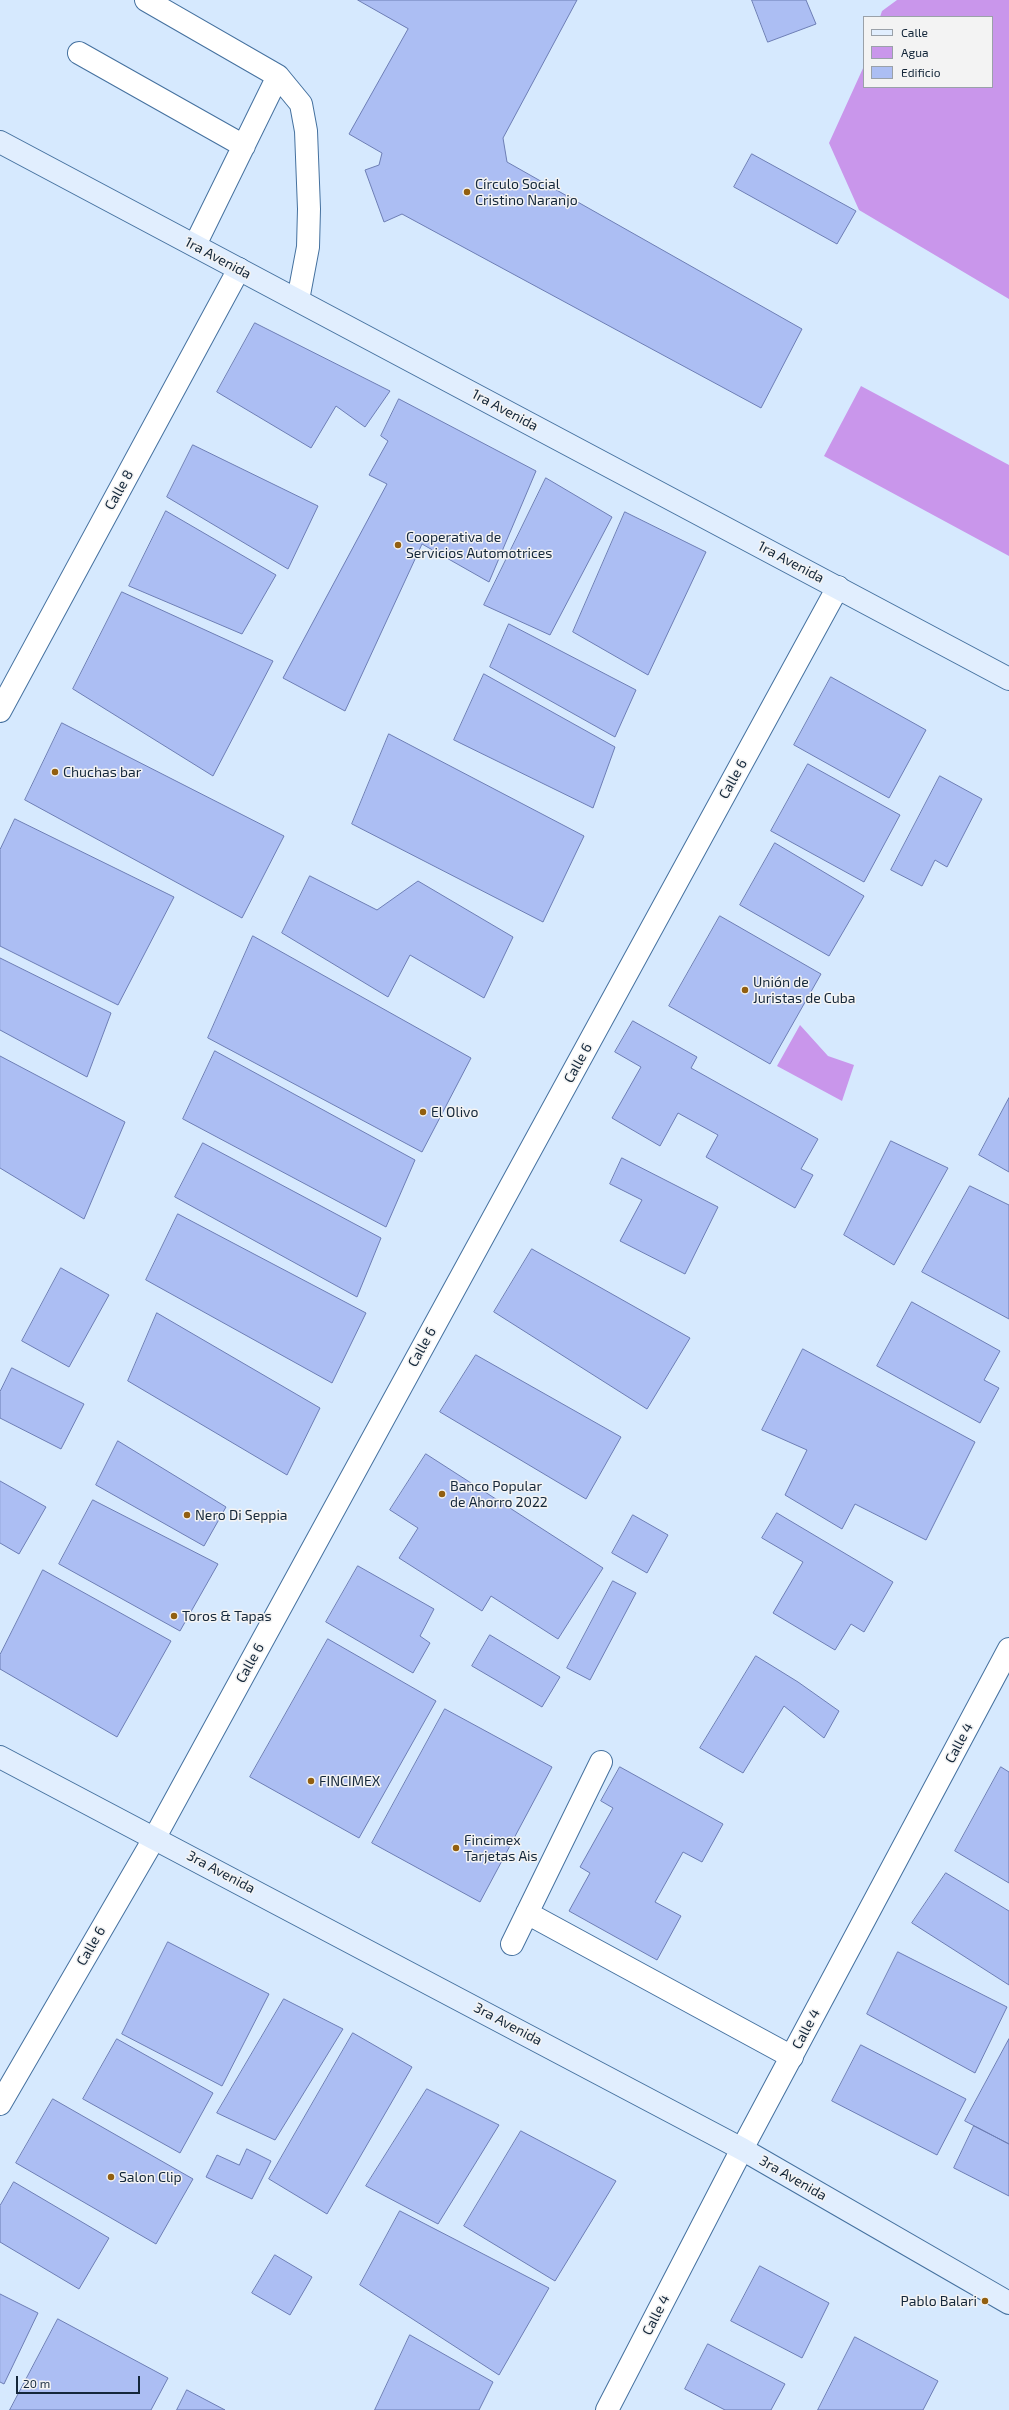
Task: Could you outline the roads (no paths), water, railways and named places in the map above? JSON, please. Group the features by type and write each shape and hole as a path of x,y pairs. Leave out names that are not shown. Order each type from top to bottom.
{"street":[{"path":"146,0 278,76 301,104 306,131 309,209 308,247 298,300"},
{"path":"79,53 244,146"},
{"path":"195,245 278,76"},
{"name":"1ra Avenida","path":"0,142 1009,679"},
{"name":"Calle 8","path":"0,711 239,269"},
{"name":"Calle 6","path":"0,2104 155,1837 838,587"},
{"name":"Calle 4","path":"607,2410 742,2149 1009,1649"},
{"name":"3ra Avenida","path":"0,1757 155,1837 742,2149 1009,2303"},
{"path":"512,1944 601,1762"},
{"path":"527,1913 792,2057"}],"water":[{"path":"897,0 1009,0 1009,299 859,210 829,143 863,68 863,88 993,88 993,16 880,16 882,11"},
{"path":"861,386 1009,465 1009,556 824,456"},
{"path":"800,1025 828,1056 854,1065 842,1101 777,1066"}],"place":[{"name":"Círculo Social Cristino Naranjo","path":"467,192"},
{"name":"Cooperativa de Servicios Automotrices","path":"398,545"},
{"name":"Chuchas bar","path":"55,772"},
{"name":"Unión de Juristas de Cuba","path":"745,990"},
{"name":"El Olivo","path":"423,1112"},
{"name":"Banco Popular de Ahorro 2022","path":"442,1494"},
{"name":"Nero Di Seppia","path":"187,1515"},
{"name":"Toros & Tapas","path":"174,1616"},
{"name":"FINCIMEX","path":"311,1781"},
{"name":"Fincimex Tarjetas Ais","path":"456,1848"},
{"name":"Salon Clip","path":"111,2177"},
{"name":"Pablo Balari","path":"985,2301"}]}
